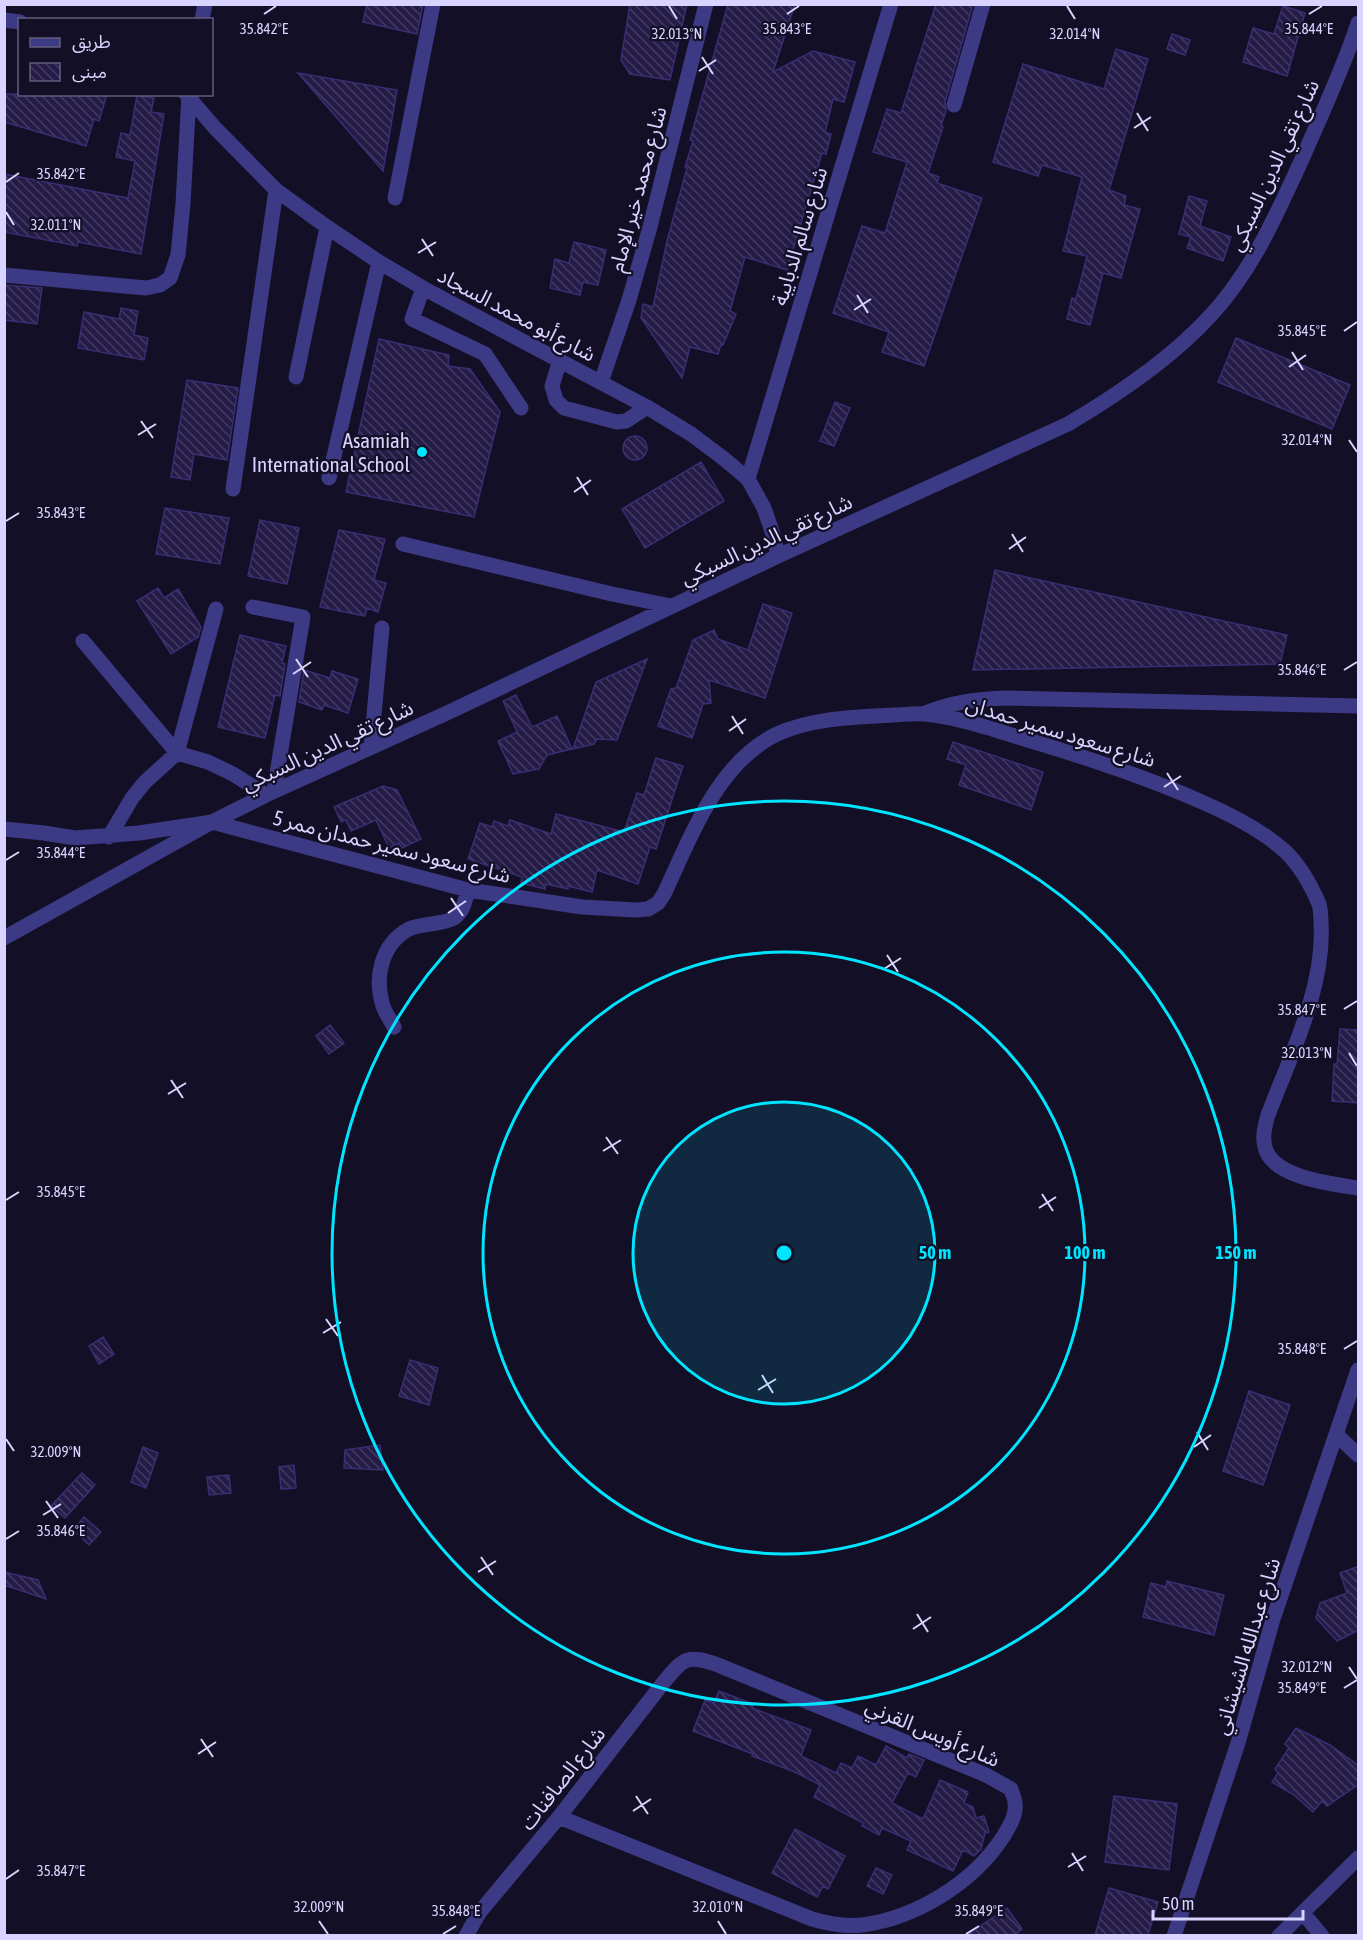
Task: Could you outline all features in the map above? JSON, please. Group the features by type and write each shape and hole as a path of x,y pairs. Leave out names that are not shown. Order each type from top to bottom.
{"street":[{"path":"395,198 434,4"},
{"name":"شارع محمد خير الإمام","path":"601,382 650,227 706,4"},
{"name":"شارع سالم الدبايبة","path":"747,479 891,4"},
{"path":"954,105 983,4"},
{"name":"شارع تقي الدين السبكي","path":"4,829 75,838 109,837 212,822 778,556 1068,424 1106,401 1145,373 1212,314 1237,283 1257,254 1316,128 1359,23"},
{"path":"4,275 146,288 160,285 170,278 178,255 183,204 188,96"},
{"name":"شارع أبو محمد السجاد","path":"189,96 215,128 276,190 327,227 423,288 646,407 691,434 723,458 747,479 764,508 778,556"},
{"path":"233,489 276,190"},
{"path":"296,377 327,227"},
{"path":"329,478 379,262"},
{"path":"423,288 412,319 485,354 521,408"},
{"path":"560,360 552,386 556,400 564,408 617,422 626,421 646,407"},
{"path":"403,544 671,606"},
{"path":"83,641 177,753 208,762 270,793 303,617 253,607"},
{"path":"109,837 132,798 145,782 177,753 216,609"},
{"path":"371,747 382,628"},
{"name":"شارع سعود سمير حمدان","path":"923,714 944,705 974,699 1007,698 1359,706"},
{"name":"شارع سعود سمير حمدان","path":"664,894 714,792 742,758 760,744 799,726 863,716 923,714 949,718 1061,750 1170,788 1226,812 1263,834 1286,852 1303,872 1320,906 1322,931 1320,965 1310,1002 1268,1115 1264,1131 1265,1149 1281,1168 1299,1176 1359,1188"},
{"path":"4,938 212,822"},
{"name":"شارع سعود سمير حمدان ممر 5","path":"212,822 468,890 618,910 648,909 658,903 664,894"},
{"path":"394,1027 383,1007 380,984 380,964 390,944 409,929 453,919 464,907 468,890"},
{"name":"شارع عبدالله الشيشاني","path":"1174,1935 1238,1743 1273,1619 1359,1370"},
{"path":"1337,1435 1359,1455"},
{"name":"شارع الصافنات","path":"466,1935 479,1913 559,1817 677,1666 687,1659 700,1659"},
{"name":"شارع أويس القرني","path":"559,1817 812,1919 837,1926 892,1918 939,1896 962,1882 980,1866 997,1846 1011,1824 1016,1804 1011,1790 993,1778 700,1659"},
{"path":"1279,1935 1359,1858"},
{"path":"1303,1913 1322,1935"}],"building":[{"path":"367,4 423,4 417,34 363,22"},
{"path":"630,4 687,4 670,80 630,74 621,60"},
{"path":"728,4 795,4 773,72 813,51 855,62 844,102 833,99 825,132 831,134 826,154 822,153 787,270 745,257 730,311 736,314 723,345 721,344 718,354 690,347 682,378 641,318 643,304 653,307 667,241 693,141 690,140"},
{"path":"936,4 973,4 945,102 946,111 941,126 943,127 928,173 939,177 937,183 982,198 924,366 882,352 889,332 833,313 862,226 885,233 907,162 873,152 887,109 901,113"},
{"path":"1283,6 1305,13 1287,76 1243,62 1253,28 1274,34"},
{"path":"1172,34 1190,40 1185,55 1167,49"},
{"path":"1116,49 1148,59 1109,190 1126,196 1124,205 1140,209 1121,278 1103,273 1090,325 1067,319 1072,298 1076,299 1087,256 1063,251 1082,177 1042,165 1038,176 993,162 1023,64 1104,89"},
{"path":"298,73 397,90 383,171"},
{"path":"4,94 106,96 99,121 94,119 86,146 4,122"},
{"path":"137,96 154,98 151,112 164,114 141,254 78,242 77,246 4,232 4,174 128,198 135,161 116,157 121,133 130,135"},
{"path":"1189,196 1207,201 1200,226 1231,237 1223,261 1187,248 1191,237 1179,234"},
{"path":"574,242 606,250 598,285 583,282 580,295 550,288 555,259 569,263"},
{"path":"4,285 42,288 37,324 4,320"},
{"path":"121,308 138,311 134,335 148,338 144,360 78,348 84,312 119,319"},
{"path":"1236,338 1350,385 1332,429 1218,382"},
{"name":"Asamiah International School","path":"379,339 449,355 448,366 470,369 500,412 474,517 346,492"},
{"path":"187,380 238,388 227,460 194,454 190,480 171,477"},
{"path":"835,402 850,408 834,446 820,441"},
{"path":"635,436 644,439 647,448 644,457 635,460 626,457 623,448 626,439"},
{"path":"701,462 724,501 645,548 622,509"},
{"path":"165,508 229,518 220,564 156,554"},
{"path":"260,520 299,528 287,584 248,576"},
{"path":"339,530 385,539 374,580 386,583 378,612 367,608 365,616 320,607"},
{"path":"995,570 1287,635 1280,664 973,670"},
{"path":"158,588 164,598 178,589 201,627 198,637 171,654 137,601"},
{"path":"763,604 792,613 765,698 709,680 711,703 703,704 692,738 658,726 671,689 676,688 693,640 714,630 718,639 748,650"},
{"path":"240,635 286,646 282,663 285,664 280,696 275,695 265,738 218,727"},
{"path":"647,659 617,740 597,739 594,744 573,749 596,682"},
{"path":"304,670 330,678 332,671 358,679 348,713 324,705 322,710 299,702"},
{"path":"516,695 532,727 557,716 572,749 547,755 539,769 513,774 498,741 517,732 503,701"},
{"path":"953,742 1043,772 1031,810 959,785 966,765 947,759"},
{"path":"656,758 683,766 656,849 650,847 638,884 597,870 592,892 546,884 545,889 521,883 522,877 468,859 480,823 492,827 494,821 508,826 510,820 551,834 556,814 624,832 637,793 644,795"},
{"path":"383,786 397,790 421,839 402,848 399,843 389,848 376,820 351,831 346,820 341,822 334,807"},
{"path":"330,1025 344,1043 329,1054 316,1036"},
{"path":"1340,1029 1359,1030 1359,1103 1332,1101 1334,1064 1337,1064"},
{"path":"103,1337 114,1354 99,1364 89,1346"},
{"path":"410,1360 438,1368 429,1405 399,1396"},
{"path":"1249,1391 1290,1405 1263,1485 1223,1471"},
{"path":"380,1445 383,1470 344,1468 345,1450"},
{"path":"143,1447 158,1453 146,1488 131,1482"},
{"path":"294,1465 296,1488 281,1489 279,1467"},
{"path":"82,1473 95,1485 65,1518 51,1506"},
{"path":"229,1475 231,1493 209,1495 207,1477"},
{"path":"84,1517 101,1532 89,1545 73,1530"},
{"path":"1359,1566 1359,1630 1337,1641 1316,1618 1320,1603 1347,1593 1340,1573"},
{"path":"4,1572 38,1580 46,1599 4,1585"},
{"path":"1167,1581 1224,1595 1214,1635 1143,1617 1151,1583 1166,1587"},
{"path":"719,1691 753,1704 752,1708 811,1730 801,1756 836,1773 841,1763 852,1768 858,1756 876,1765 886,1746 907,1758 909,1754 924,1760 916,1777 908,1773 892,1803 923,1819 940,1780 968,1792 964,1803 973,1807 976,1818 984,1816 989,1832 985,1833 981,1849 974,1856 963,1850 953,1871 907,1850 911,1841 882,1828 879,1835 862,1826 863,1823 814,1797 820,1785 795,1772 752,1756 753,1754 693,1731 705,1700 714,1703"},
{"path":"1296,1728 1330,1745 1359,1766 1359,1784 1327,1806 1322,1801 1313,1812 1294,1795 1272,1782 1278,1773 1275,1769 1289,1748 1285,1744"},
{"path":"1114,1796 1177,1804 1169,1870 1105,1862"},
{"path":"795,1829 845,1856 828,1889 823,1886 817,1897 772,1873"},
{"path":"876,1868 892,1875 883,1894 867,1886"},
{"path":"1109,1888 1158,1902 1148,1935 1095,1935"},
{"path":"1007,1908 1022,1929 1014,1935 967,1935"}],"place":[{"name":"Asamiah International School","path":"422,452"}]}
